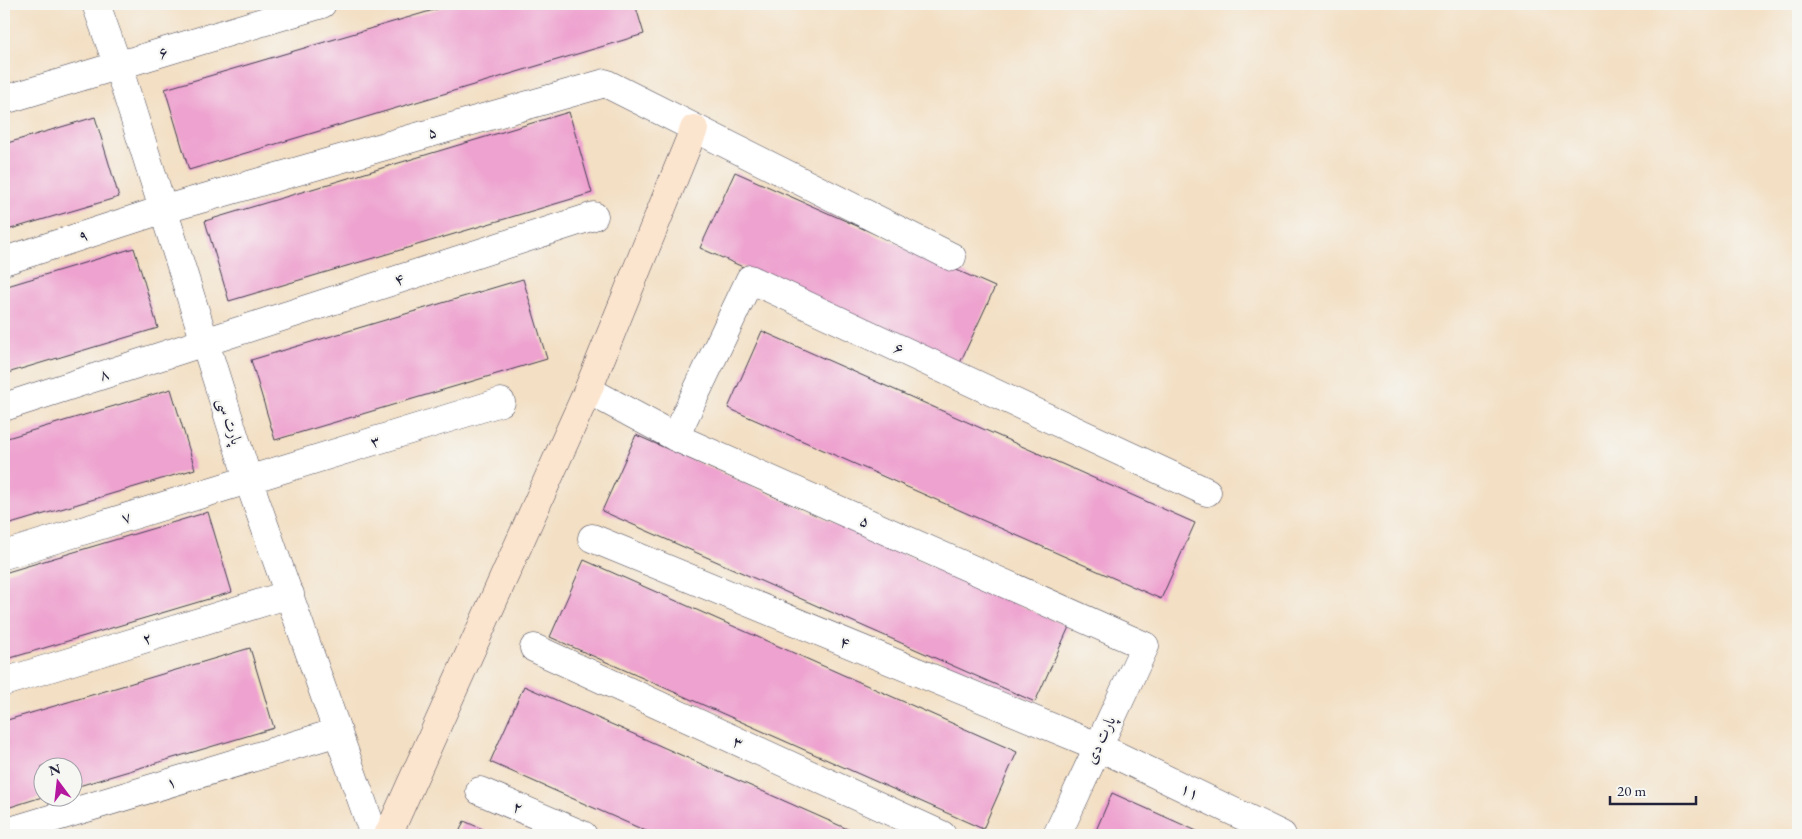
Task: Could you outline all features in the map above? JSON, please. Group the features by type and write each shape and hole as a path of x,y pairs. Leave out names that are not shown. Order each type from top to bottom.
{"street":[{"name":"پارت سی","path":"96,4 118,66 248,479 374,835"},
{"name":"۶","path":"4,100 322,4"},
{"name":"۵","path":"162,210 605,83 952,257"},
{"path":"388,835 588,390 694,129"},
{"name":"۹","path":"4,261 162,210"},
{"name":"۴","path":"204,341 594,216"},
{"name":"۶","path":"675,437 750,278 1207,492"},
{"name":"۸","path":"4,407 204,341"},
{"name":"۵","path":"588,390 675,437 1145,646"},
{"name":"۳","path":"248,479 501,402"},
{"name":"۷","path":"4,555 248,479"},
{"name":"۴","path":"592,538 1098,746"},
{"name":"۲","path":"4,682 290,594"},
{"name":"پارت دی","path":"1057,835 1145,646"},
{"name":"۳","path":"534,648 942,835"},
{"name":"۱","path":"4,833 338,732"},
{"name":"۱۱","path":"1098,746 1282,835"},
{"name":"۲","path":"480,791 583,835"}],"building":[{"path":"454,4 635,4 644,34 189,170 165,89"},
{"path":"569,112 592,193 229,301 205,221"},
{"path":"95,117 119,197 4,231 4,144"},
{"path":"735,172 995,287 960,363 700,248"},
{"path":"134,248 158,328 4,374 4,287"},
{"path":"523,279 547,359 275,440 251,360"},
{"path":"762,331 1195,523 1161,599 728,408"},
{"path":"171,389 195,469 4,526 4,439"},
{"path":"636,435 1069,627 1035,702 602,511"},
{"path":"208,512 232,592 4,660 4,573"},
{"path":"584,560 1017,752 983,829 550,637"},
{"path":"250,648 274,728 82,785 82,756 32,756 32,800 4,809 4,721"},
{"path":"524,686 861,835 655,835 490,762"},
{"path":"1112,793 1199,832 1207,835 1094,835"},
{"path":"464,821 496,835 458,835"}]}
